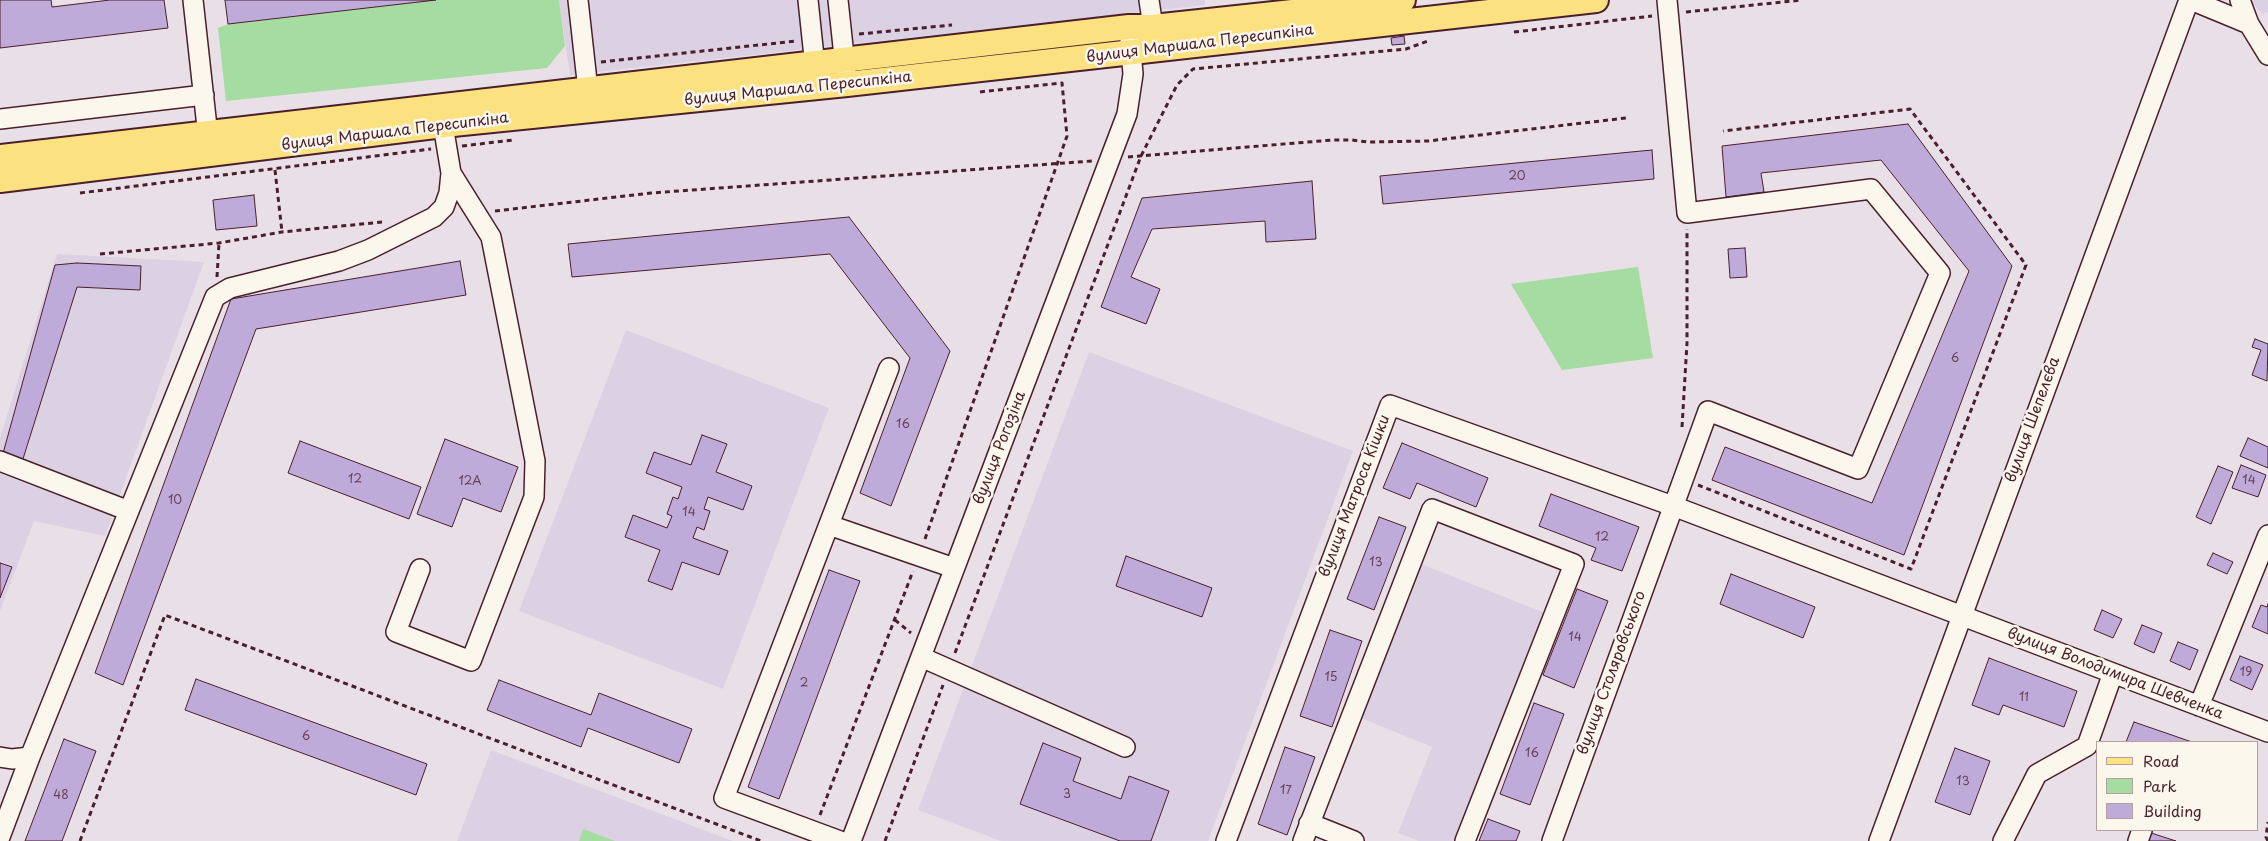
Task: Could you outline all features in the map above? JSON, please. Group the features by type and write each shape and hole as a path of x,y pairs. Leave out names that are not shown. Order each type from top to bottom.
{"main road":[{"name":"вулиця Маршала Пересипкіна","path":"0,156 209,144 443,125 816,75 843,60 1129,27 1153,27 1299,6 1403,0"},
{"name":"вулиця Маршала Пересипкіна","path":"0,180 209,144 588,90 816,75 847,84 1596,0"}],"street":[{"path":"193,0 209,144"},
{"path":"578,0 588,90"},
{"path":"808,0 816,75"},
{"path":"838,0 847,84"},
{"path":"1149,0 1153,27"},
{"path":"1667,0 1687,213"},
{"path":"2190,0 2249,24"},
{"name":"вулиця Шепелєва","path":"1880,841 1961,616 2190,0"},
{"path":"2240,0 2249,24 2268,55"},
{"name":"вулиця Рогозіна","path":"851,841 1127,114 1132,88 1132,52 1129,27"},
{"path":"0,119 204,96"},
{"path":"0,837 30,757 215,297 230,288 339,261 368,250 434,217 444,207 449,193 452,173 443,125"},
{"path":"420,569 396,632 471,661 534,497 535,461 491,237 452,173"},
{"name":"вулиця Столяровського","path":"1552,841 1708,411 1858,470 1940,273 1871,189 1687,213"},
{"path":"840,841 724,798 889,368"},
{"name":"вулиця Матроса Кішки","path":"1226,841 1390,405 1673,506"},
{"path":"0,461 129,511"},
{"name":"вулиця Володимира Шевченка","path":"1673,506 2268,732"},
{"path":"1303,841 1432,509 1574,564 1465,841"},
{"path":"829,525 954,568"},
{"path":"2199,706 2268,535"},
{"path":"921,657 1126,747"},
{"path":"2003,841 2037,774 2087,746 2113,673"},
{"path":"0,757 12,759 30,757"},
{"path":"1309,823 1354,841"}],"path":[{"path":"1683,13 1802,0"},
{"path":"1505,33 1653,16"},
{"path":"841,36 960,24"},
{"path":"585,64 812,39"},
{"path":"884,841 1141,156 1177,85 1193,69 1406,49 1426,41 1436,40"},
{"path":"814,832 919,556 1067,136 1062,83"},
{"path":"477,213 651,193 1057,165 1332,140 1428,142 1626,118"},
{"path":"79,193 275,170 282,232"},
{"path":"1682,430 1687,344 1687,213"},
{"path":"100,254 219,243 282,232 387,222"},
{"path":"215,297 219,243"},
{"path":"80,841 165,615 761,841"},
{"path":"2268,822 2266,836 2268,841"}],"shaded area":[{"path":"559,0 1205,0 1205,5 570,75"},
{"path":"2250,0 2268,0 2268,12 2262,14"},
{"path":"57,254 204,262 105,536 34,521 0,611 0,438"},
{"path":"626,330 829,408 723,689 519,611"},
{"path":"1089,352 1353,451 1208,841 1001,841 918,810"},
{"path":"1421,564 1545,613 1456,841 1419,841 1398,833 1432,747 1361,718"},
{"path":"491,750 733,841 457,841"}],"green space":[{"path":"436,0 559,0 565,46 547,68 226,101 218,28 228,24"},
{"path":"1638,267 1653,358 1562,370 1511,284"},
{"path":"583,829 615,841 579,841"}],"building":[{"path":"0,0 51,0 52,7 110,0 164,0 168,28 0,48"},
{"path":"225,0 436,0 228,24"},
{"path":"1404,36 1405,44 1392,45 1391,38"},
{"path":"1908,124 2012,266 1904,555 1712,480 1725,447 1872,503 1969,271 1881,160 1761,173 1764,192 1726,197 1722,146"},
{"path":"1652,150 1654,179 1383,204 1380,176"},
{"path":"1312,181 1316,239 1266,242 1265,221 1152,229 1131,277 1160,289 1146,324 1101,307 1142,198"},
{"path":"254,195 257,226 216,230 213,200"},
{"path":"849,217 950,351 891,506 860,493 910,358 830,254 572,277 568,244"},
{"path":"1745,248 1747,277 1730,278 1728,249"},
{"path":"460,261 466,295 256,329 123,685 95,673 231,299"},
{"path":"77,263 141,266 140,290 77,287 22,462 2,457 55,265"},
{"path":"2255,339 2268,344 2267,381 2252,375 2261,350 2252,347"},
{"path":"702,435 727,444 716,472 752,486 743,510 708,497 704,509 710,511 704,530 697,527 693,538 728,551 719,575 682,562 672,590 648,581 660,550 625,537 633,515 667,528 672,516 667,514 673,497 678,499 682,487 646,473 654,452 691,465"},
{"path":"2248,438 2268,447 2268,468 2240,456"},
{"path":"445,439 518,467 501,512 463,498 452,527 417,514"},
{"path":"300,441 421,487 409,519 288,473"},
{"path":"1402,443 1488,478 1476,507 1417,483 1410,499 1383,488"},
{"path":"2241,465 2266,475 2258,497 2232,488"},
{"path":"2218,466 2233,472 2211,524 2196,517"},
{"path":"1551,494 1639,527 1622,571 1591,560 1596,548 1539,526"},
{"path":"1379,517 1406,527 1374,610 1347,599"},
{"path":"2213,553 2233,562 2227,574 2207,565"},
{"path":"1126,556 1212,588 1202,617 1116,586"},
{"path":"0,563 12,567 0,598"},
{"path":"829,570 860,581 779,799 748,787"},
{"path":"1731,574 1815,607 1803,638 1720,604"},
{"path":"1577,589 1608,601 1574,688 1543,675"},
{"path":"2268,604 2268,634 2252,627 2261,605 2267,607"},
{"path":"2102,610 2122,619 2113,638 2094,630"},
{"path":"2142,625 2162,633 2154,653 2134,644"},
{"path":"1330,630 1362,641 1332,727 1300,716"},
{"path":"2178,642 2198,650 2190,670 2170,661"},
{"path":"2240,656 2263,665 2252,690 2230,680"},
{"path":"1989,658 2077,691 2064,727 2003,705 1999,715 1972,705"},
{"path":"196,679 427,764 416,795 185,710"},
{"path":"499,680 591,715 599,693 692,729 679,763 588,728 581,747 487,710"},
{"path":"1534,703 1564,714 1530,805 1500,794"},
{"path":"2134,722 2189,741 2126,741"},
{"path":"64,739 96,751 62,841 25,841"},
{"path":"1043,743 1081,758 1073,781 1121,799 1129,776 1169,791 1151,841 1120,841 1020,804"},
{"path":"1285,747 1315,757 1287,835 1258,824"},
{"path":"1955,748 1990,761 1970,815 1935,802"},
{"path":"1488,819 1520,831 1516,841 1479,841"},
{"path":"2148,832 2176,841 2145,841"}]}
